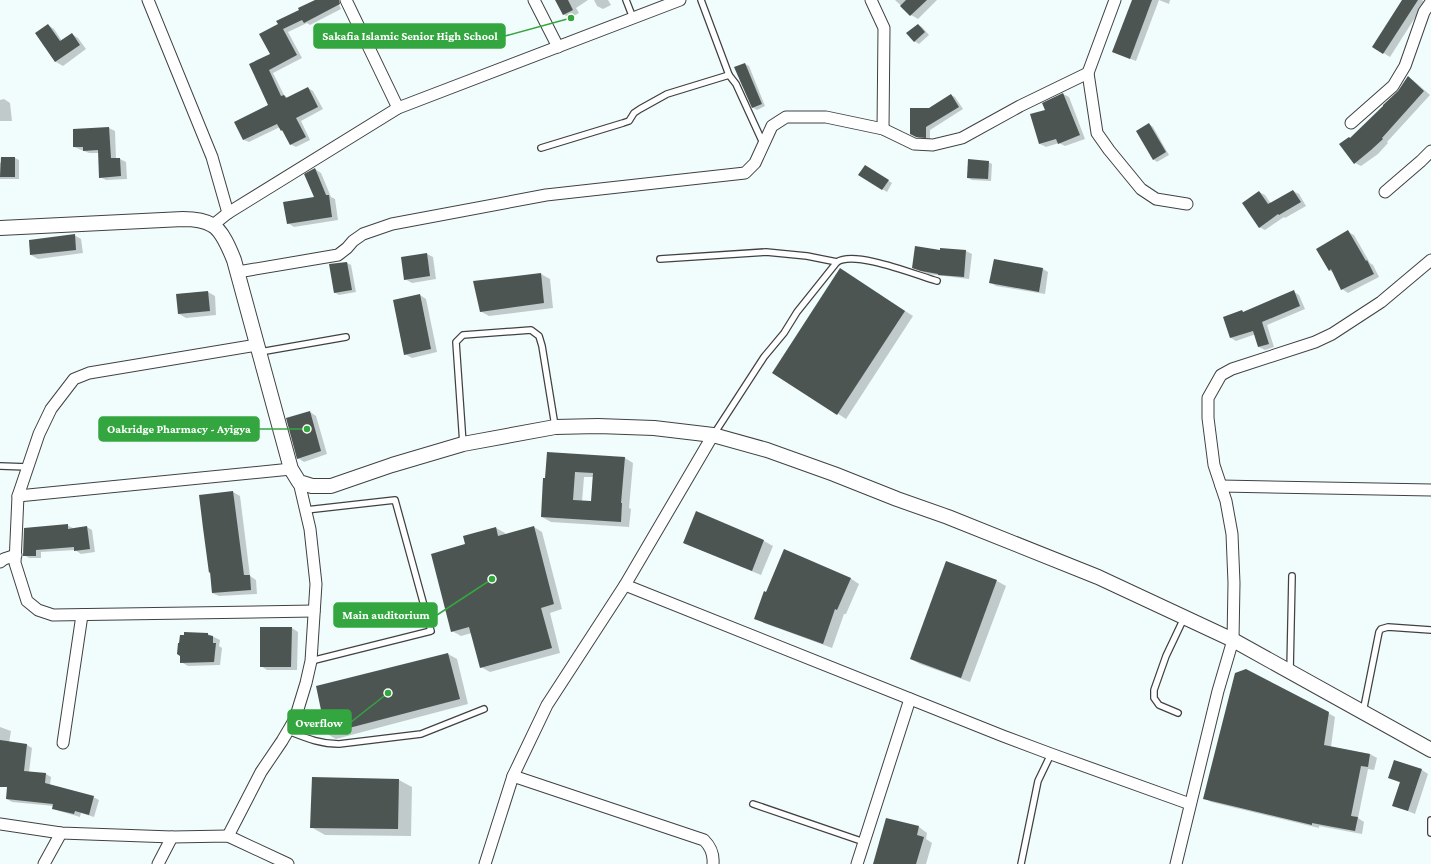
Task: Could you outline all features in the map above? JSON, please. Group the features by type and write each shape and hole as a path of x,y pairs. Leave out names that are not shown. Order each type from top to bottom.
{"street":[{"path":"148,0 212,158 228,213"},
{"path":"346,0 398,108"},
{"path":"534,0 558,47"},
{"path":"213,225 228,213 398,108 680,0"},
{"path":"871,0 884,28 883,130"},
{"path":"1115,0 1088,73 1097,133 1140,189 1156,199 1187,204"},
{"path":"1351,123 1393,86 1405,66 1424,12 1431,2"},
{"path":"238,272 338,255 363,234 392,224 546,195 745,173 754,163 772,126 786,117 826,117 883,130 914,144 933,145 962,138 1020,106 1088,73"},
{"path":"1385,192 1431,151"},
{"path":"0,228 183,219 197,220 213,225 230,248 238,272 291,469 299,482 310,529 316,584 311,661 295,719 261,772 228,836"},
{"path":"1176,864 1218,691 1233,640 1234,583 1232,534 1226,501 1214,465 1208,418 1208,398 1221,375 1232,369 1314,342 1332,334 1381,302 1431,260"},
{"path":"258,348 89,373 74,379 51,409 39,434 18,496 15,563 27,601 38,610 53,615 314,611"},
{"path":"299,482 312,486 331,486 392,465 463,444 555,427 598,426 654,428 713,435 767,450 834,474 948,517 1098,577 1233,640 1431,750"},
{"path":"485,864 513,776 547,705 625,585 713,435"},
{"path":"18,496 291,469"},
{"path":"1222,486 1431,490"},
{"path":"0,562 16,555"},
{"path":"625,585 1051,754 1190,804"},
{"path":"63,744 82,615"},
{"path":"857,864 910,699"},
{"path":"513,776 704,840 710,846 714,856 713,864"},
{"path":"0,824 61,833 172,837 228,836 288,864"},
{"path":"44,864 61,833"},
{"path":"158,864 172,837"}],"lane":[{"path":"626,0 633,18"},
{"path":"701,0 729,75 736,84 763,143"},
{"path":"541,148 629,121 634,113 667,94 729,75"},
{"path":"660,259 766,252 807,256 837,262"},
{"path":"713,435 764,357 784,333 797,312 837,262 840,260 873,261 937,282"},
{"path":"463,444 456,342 463,335 531,330 538,336 542,346 555,427"},
{"path":"258,348 346,337"},
{"path":"0,466 28,467"},
{"path":"306,510 395,500 431,631 311,661"},
{"path":"1290,671 1292,576"},
{"path":"1178,713 1158,705 1154,698 1154,690 1166,656 1184,616"},
{"path":"1363,712 1379,632 1381,629 1388,627 1431,630"},
{"path":"288,731 326,744 347,743 421,734 484,709"},
{"path":"1021,864 1038,781 1051,754"},
{"path":"753,804 864,842"},
{"path":"1431,820 1431,833"}],"building":[{"path":"315,0 339,0 340,4 304,23 302,20 283,29 297,55 269,70 281,96 284,95 286,98 308,87 318,107 296,118 306,137 290,145 277,124 243,140 234,122 268,105 249,64 270,54 259,34 278,24 276,21 299,10 298,8"},
{"path":"555,0 568,0 573,10 563,15"},
{"path":"906,0 927,0 910,16 900,6"},
{"path":"1132,0 1152,0 1130,59 1112,52"},
{"path":"1402,0 1418,0 1383,54 1372,47"},
{"path":"48,24 60,41 72,33 80,45 55,62 35,33"},
{"path":"918,24 925,32 914,42 906,33"},
{"path":"745,63 762,104 752,108 734,67"},
{"path":"1408,76 1424,91 1382,138 1383,139 1354,164 1339,144 1349,137 1350,138 1383,106 1398,91"},
{"path":"1063,93 1080,135 1058,144 1056,139 1039,144 1030,114 1045,110 1042,103"},
{"path":"951,94 959,107 926,127 926,138 916,137 910,134 910,108 929,108"},
{"path":"1149,123 1166,152 1153,160 1136,131"},
{"path":"109,127 111,158 120,158 121,176 99,178 98,150 83,151 83,147 73,147 73,129"},
{"path":"1,157 15,157 15,177 0,177"},
{"path":"968,159 989,161 988,179 967,178"},
{"path":"865,165 889,180 882,190 858,175"},
{"path":"315,168 326,195 329,195 332,217 287,224 283,202 314,197 304,174"},
{"path":"1293,190 1301,202 1279,215 1278,214 1259,228 1242,203 1259,191 1268,204"},
{"path":"1348,230 1374,274 1341,290 1331,269 1329,271 1316,249"},
{"path":"75,234 76,250 30,255 29,240"},
{"path":"915,246 940,250 940,248 966,250 964,277 938,275 912,268"},
{"path":"427,253 430,276 404,280 401,257"},
{"path":"994,259 1043,268 1039,292 989,283"},
{"path":"347,262 352,290 334,293 329,264"},
{"path":"840,268 905,311 837,415 772,373"},
{"path":"541,273 544,303 480,312 473,281"},
{"path":"1294,290 1300,306 1262,322 1269,344 1258,347 1253,331 1230,338 1223,317 1242,310 1243,312"},
{"path":"208,291 210,311 178,314 176,294"},
{"path":"420,294 431,349 404,355 393,300"},
{"path":"310,411 321,451 297,459 286,418"},
{"path":"547,452 625,457 621,522 541,517 543,478 545,478","holes":["575,472 593,473 591,501 573,500"]},
{"path":"233,491 244,575 250,575 251,590 212,593 199,495"},
{"path":"696,511 764,540 752,571 683,543"},
{"path":"68,524 68,529 87,526 90,549 74,551 74,547 36,550 36,556 23,556 24,528"},
{"path":"534,526 554,604 541,608 552,648 480,668 469,627 451,632 431,554 465,544 463,536 496,527 498,536"},
{"path":"784,549 851,578 837,610 835,609 823,644 754,619 764,591 766,592"},
{"path":"946,561 997,580 961,678 910,659"},
{"path":"260,627 292,627 291,667 260,667"},
{"path":"184,632 208,633 208,635 213,636 213,643 216,643 214,662 180,663 180,656 177,654 178,643 180,635 184,635"},
{"path":"448,653 460,699 326,734 316,686"},
{"path":"1246,669 1329,712 1324,745 1370,754 1368,767 1361,766 1351,816 1358,817 1355,831 1312,823 1312,825 1203,799 1235,673"},
{"path":"0,740 27,744 24,771 46,773 45,783 94,796 89,815 75,811 74,814 52,809 53,804 6,799 7,787 0,787"},
{"path":"1394,760 1422,769 1408,811 1392,806 1400,782 1388,778"},
{"path":"312,777 399,779 398,829 310,828"},
{"path":"886,818 919,826 917,835 924,837 916,864 873,864"}],"place":[{"name":"Sakafia Islamic Senior High School","path":"571,18"},
{"name":"Oakridge Pharmacy - Ayigya","path":"307,429"},
{"name":"Main auditorium","path":"492,579"},
{"name":"Overflow","path":"388,693"}]}
